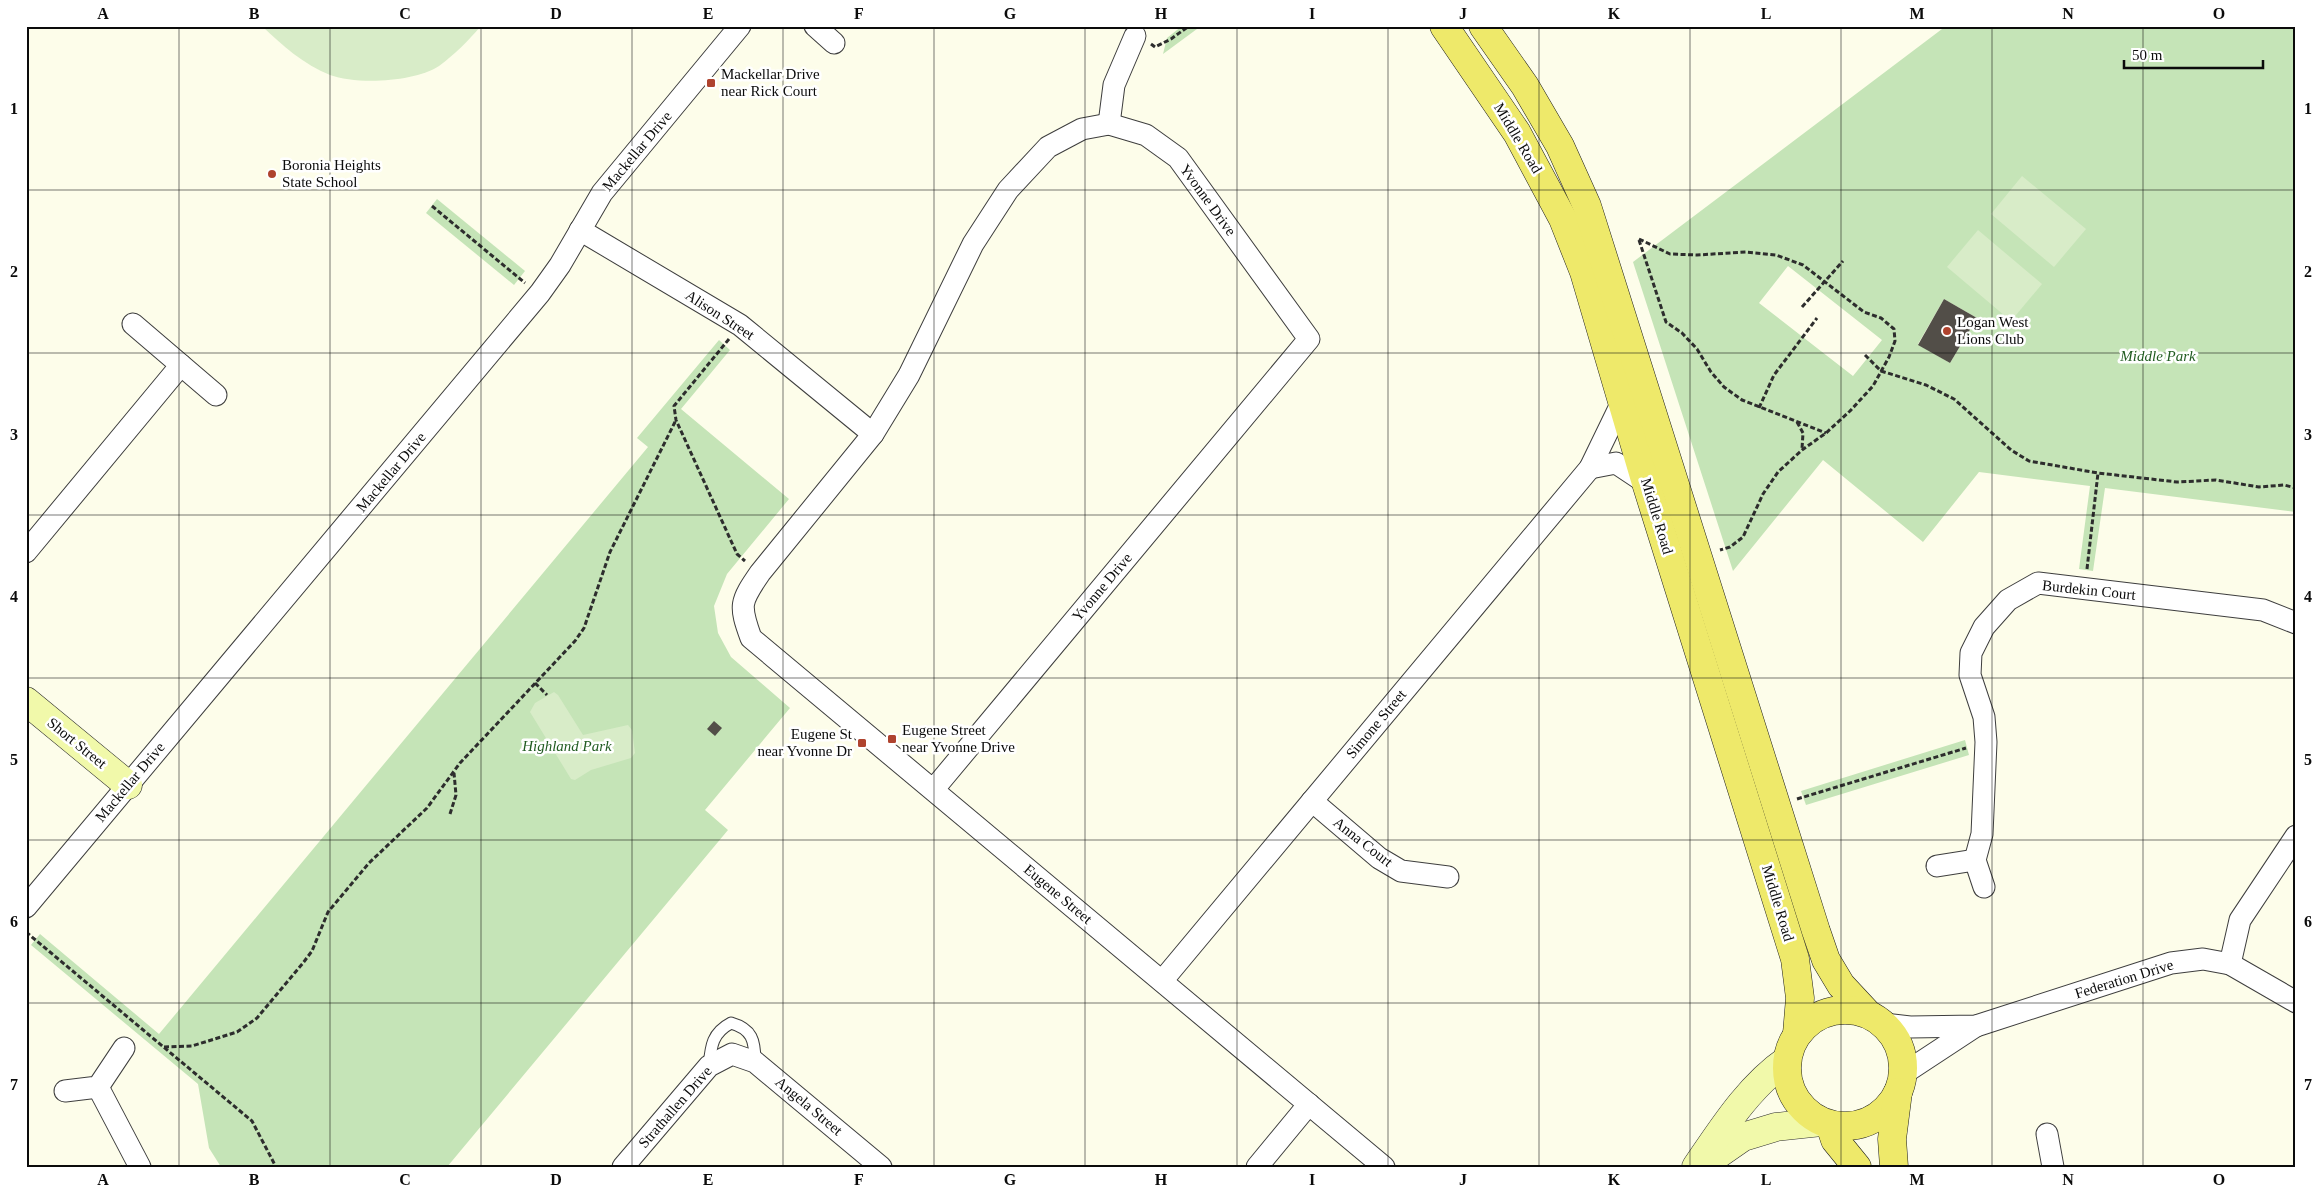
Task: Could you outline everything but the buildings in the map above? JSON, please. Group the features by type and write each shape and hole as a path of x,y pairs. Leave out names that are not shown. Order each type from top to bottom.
{"main road":[{"name":"Middle Road","path":"1444,26 1518,133 1563,219 1584,272 1646,483 1795,959 1800,998 1797,1034"},
{"name":"Middle Road","path":"1483,26 1525,86 1560,146 1587,206 1826,960 1841,985 1876,1019"},
{"path":"1894,1167 1892,1139 1900,1083 1902,1060 1898,1044 1876,1019 1850,1010 1832,1011 1814,1018 1797,1034 1790,1047 1786,1073 1793,1095 1804,1111 1825,1123 1852,1126 1875,1118 1884,1111 1900,1083"},
{"path":"1825,1123 1835,1140 1856,1167"}],"street":[{"name":"Mackellar Drive","path":"26,907 540,293 602,194 740,26"},
{"path":"815,26 834,43"},
{"path":"1109,124 1114,85 1135,36"},
{"name":"Yvonne Drive","path":"742,614 746,593 760,573 873,434 909,375 973,244 1008,190 1048,146 1082,129 1109,124 1146,135 1178,158 1310,339 933,790"},
{"name":"Alison Street","path":"580,230 740,325 873,434"},
{"path":"132,324 216,395"},
{"path":"26,552 181,365"},
{"name":"Simone Street","path":"1162,981 1590,468 1622,402"},
{"path":"1590,468 1616,463 1646,483"},
{"name":"Burdekin Court","path":"1975,860 1982,834 1986,742 1984,718 1970,675 1971,653 1984,627 2008,600 2038,583 2263,610 2296,623"},
{"name":"Eugene Street","path":"742,614 751,638 1384,1167"},
{"name":"Short Street","path":"26,701 128,785"},
{"name":"Anna Court","path":"1312,801 1378,858 1401,871 1448,877"},
{"path":"2230,964 2240,920 2296,836"},
{"path":"1938,866 1975,860 1984,886"},
{"name":"Federation Drive","path":"1876,1019 1910,1027 1976,1026 2171,963 2203,959 2230,964 2296,1002"},
{"name":"Federation Drive","path":"1900,1083 1976,1026"},
{"path":"65,1091 98,1087 124,1048"},
{"name":"Angela Street","path":"732,1054 755,1062 881,1167"},
{"name":"Strathallen Drive","path":"623,1167 709,1066 732,1054"},
{"path":"1696,1167 1726,1124 1750,1095 1771,1071 1787,1060"},
{"path":"98,1087 140,1167"},
{"path":"1257,1167 1309,1104"},
{"path":"1700,1167 1744,1137 1776,1127 1825,1123"},
{"path":"2047,1134 2053,1167"}],"lane":[{"path":"709,1066 712,1044 720,1028 731,1023 743,1026 751,1036 755,1047 755,1062"}],"path":[{"path":"1135,36 1155,47 1171,39 1189,26"},
{"path":"432,206 540,293"},
{"path":"1720,550 1743,537 1763,494 1778,472 1802,450 1826,433 1873,386 1895,341 1894,329 1882,318 1864,312 1803,265 1776,254 1746,252 1697,255 1670,254 1639,239 1658,291 1666,322 1682,333 1697,349 1711,372 1724,387 1742,400 1759,408 1826,433"},
{"path":"1802,307 1843,260"},
{"path":"1759,408 1774,375 1817,318"},
{"path":"740,325 674,406 676,420 737,554 760,573"},
{"path":"1865,355 1881,371 1926,385 1954,399 2011,450 2029,461 2098,473 2177,482 2216,480 2259,487 2284,485 2296,488"},
{"path":"164,1047 192,1046 237,1032 257,1018 312,951 328,912 369,863 427,808 454,772 575,642 584,628 610,552 676,420"},
{"path":"1796,422 1803,433 1802,450"},
{"path":"2085,588 2098,473"},
{"path":"535,683 548,695"},
{"path":"1798,799 1986,742"},
{"path":"450,814 456,795 454,772"},
{"path":"26,932 252,1121 276,1167"}],"green space":[{"path":"262,26 481,26 450,57 429,71 401,79 370,81 341,78 320,71 294,54"},
{"path":"1182,26 1201,26 1163,54 1167,38"},
{"name":"Middle Park","path":"1946,26 2296,26 2296,512 2105,488 2093,571 2079,569 2090,486 1979,472 1923,542 1823,460 1733,571 1633,262","holes":["1788,266 1882,340 1853,376 1759,303","1944,299 1977,318 1950,363 1918,344"]},
{"path":"2022,176 2086,229 2054,267 1991,214"},
{"path":"437,199 525,271 514,285 426,213"},
{"path":"1978,230 2042,284 2011,321 1947,267"},
{"name":"Highland Park","path":"719,340 730,350 681,409 789,499 727,574 714,606 718,633 731,657 790,708 705,810 728,830 447,1167 221,1167 209,1148 198,1084 31,945 40,934 159,1034 648,447 637,438"},
{"path":"554,692 558,695 583,735 628,725 632,730 635,753 631,758 591,770 575,780 571,779 530,712 535,703"},
{"path":"1965,740 1969,755 1806,805 1801,791"}],"place":[{"name":"Mackellar Drive near Rick Court","path":"711,83"},
{"name":"Boronia Heights State School","path":"272,174"},
{"name":"Logan West Lions Club","path":"1947,331"},
{"name":"Eugene Street near Yvonne Drive","path":"892,739"},
{"name":"Eugene St near Yvonne Dr","path":"862,743"}]}
